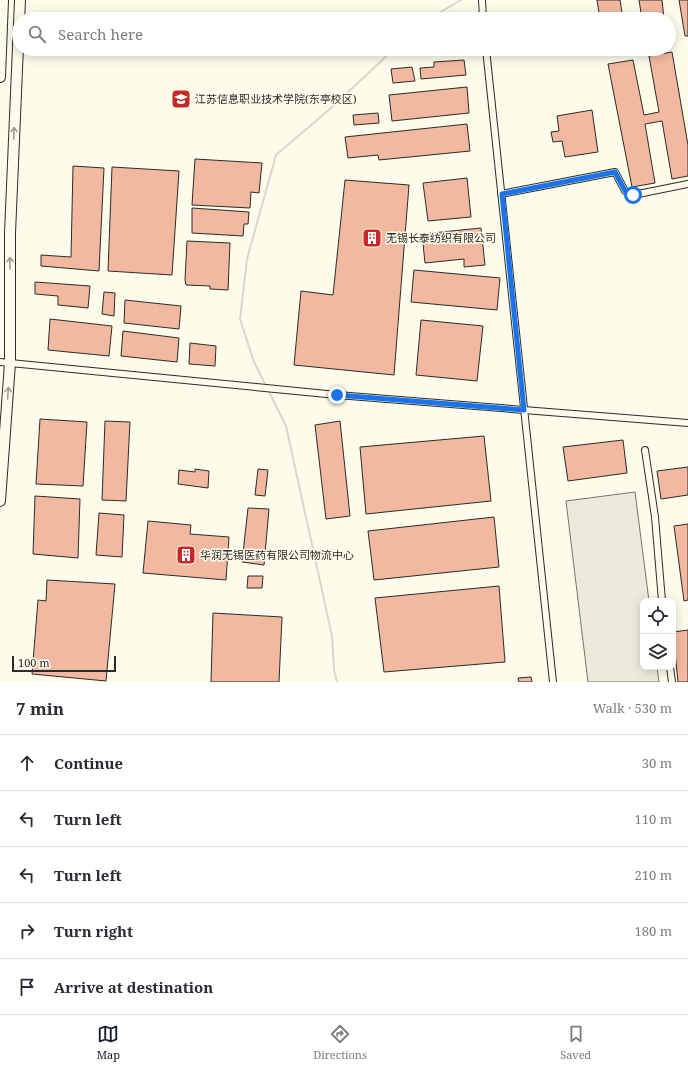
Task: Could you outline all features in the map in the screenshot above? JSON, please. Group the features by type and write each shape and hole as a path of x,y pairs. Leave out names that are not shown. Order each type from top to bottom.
{"main road":[{"path":"0,77 3,0"},
{"path":"19,12 20,0"},
{"path":"0,501 18,56"}],"street":[{"path":"482,0 483,12"},
{"path":"487,56 553,682"},
{"path":"502,194 615,172 625,191 633,195 688,184"},
{"path":"5,363 337,395 688,422"},
{"path":"645,450 655,517 662,598"},
{"path":"670,670 672,682"}],"shaded area":[{"path":"635,492 649,598 640,598 640,670 657,670 659,682 588,682 566,501"}],"building":[{"path":"597,0 620,0 622,12 599,12"},
{"path":"639,0 662,0 663,12 641,12"},
{"path":"679,0 688,0 688,36 685,36"},
{"path":"649,56 673,56 688,145 688,176 672,179 662,121 645,124 655,183 632,187 608,64 633,60 644,115 659,112"},
{"path":"464,60 466,75 421,79 420,68 434,67 434,62"},
{"path":"412,67 415,81 393,83 391,69"},
{"path":"467,87 469,113 392,121 389,95"},
{"path":"592,110 598,152 565,157 562,141 553,142 551,132 559,131 557,116"},
{"path":"378,113 379,123 354,125 353,115"},
{"path":"467,124 470,151 379,160 378,155 348,158 345,137"},
{"path":"195,159 262,163 259,193 251,192 250,208 192,205"},
{"path":"73,166 104,168 99,271 41,266 41,255 71,257"},
{"path":"112,167 179,171 172,275 108,271"},
{"path":"467,178 471,217 428,221 423,183"},
{"name":"无锡长泰纺织有限公司","path":"345,180 409,185 394,375 294,365 301,291 333,295"},
{"path":"192,208 249,212 248,224 244,224 243,236 192,233"},
{"path":"481,228 485,265 464,267 464,259 425,263 422,234"},
{"path":"187,241 230,243 228,290 210,289 210,286 186,285"},
{"path":"414,270 500,278 497,310 411,302"},
{"path":"35,282 90,286 88,308 58,305 58,296 35,294"},
{"path":"104,292 115,293 114,316 102,314"},
{"path":"125,300 181,306 179,329 124,323"},
{"path":"50,319 112,326 109,356 48,350"},
{"path":"421,320 483,326 477,381 416,375"},
{"path":"123,331 179,338 177,362 121,356"},
{"path":"190,343 216,346 215,366 189,364"},
{"path":"40,419 87,422 83,486 36,484"},
{"path":"105,421 130,422 126,501 102,500"},
{"path":"340,421 350,516 326,519 315,425"},
{"path":"484,436 491,501 366,514 360,447"},
{"path":"623,440 627,473 568,481 563,447"},
{"path":"688,467 688,495 661,499 657,471"},
{"path":"195,469 209,471 208,488 178,484 179,470 195,472"},
{"path":"258,469 268,470 265,496 255,495"},
{"path":"35,496 80,499 78,558 33,554"},
{"path":"248,508 269,509 264,565 242,562"},
{"path":"99,513 124,515 122,557 96,555"},
{"path":"494,517 499,567 374,580 368,531"},
{"name":"华润无锡医药有限公司物流中心","path":"148,521 191,525 190,534 229,537 226,580 143,573"},
{"path":"688,524 688,600 684,601 674,526"},
{"path":"248,576 263,576 262,588 247,588"},
{"path":"47,580 115,584 106,681 32,674 38,600 46,601"},
{"path":"499,586 505,662 384,672 375,598"},
{"path":"213,613 282,617 279,682 211,682"},
{"path":"688,630 688,682 678,682 676,662 676,632"},
{"path":"531,677 532,682 519,682 518,678"}],"waterway":[{"path":"441,12 461,0"},
{"path":"337,682 334,670 332,636 286,426 254,362 240,319 247,259 276,155 331,108 387,56"}],"place":[{"name":"江苏信息职业技术学院(东亭校区)","path":"181,99"},
{"name":"无锡长泰纺织有限公司","path":"372,238"},
{"name":"华润无锡医药有限公司物流中心","path":"186,555"}],"route":[{"path":"337,395 524,410 502,194 615,172 625,191 633,195"}]}
